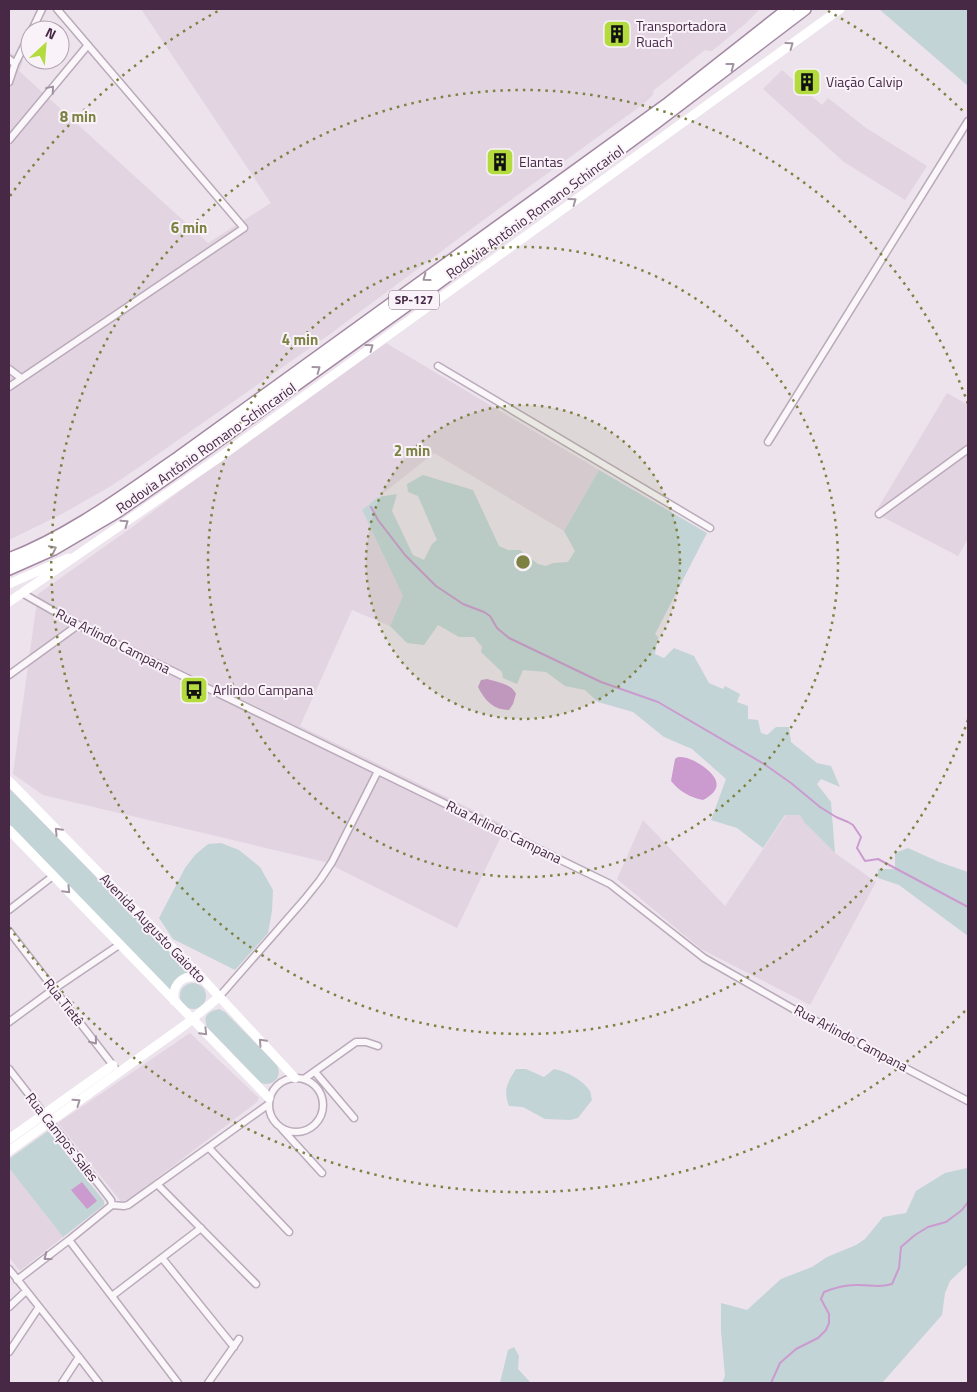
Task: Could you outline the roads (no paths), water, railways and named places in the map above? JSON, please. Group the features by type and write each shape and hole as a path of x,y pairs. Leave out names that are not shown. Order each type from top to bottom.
{"highway":[{"path":"717,64 776,9"},
{"name":"Rodovia Antônio Romano Schincariol","path":"9,559 72,529 119,499 666,106 788,9"},
{"name":"Rodovia Antônio Romano Schincariol","path":"9,569 54,550 117,512 180,469 662,118 805,9"},
{"path":"769,37 815,9"}],"street":[{"path":"9,387 244,228 57,9"},
{"path":"9,602 220,457 840,9"},
{"path":"9,140 88,45"},
{"path":"9,82 20,54"},
{"path":"9,60 15,64"},
{"path":"768,442 968,121"},
{"path":"438,366 710,528"},
{"path":"9,369 21,378"},
{"path":"879,514 968,449"},
{"path":"9,584 84,550"},
{"name":"Rua Arlindo Campana","path":"22,593 78,625 615,887 704,958 795,1010 968,1101"},
{"path":"9,675 78,625"},
{"path":"9,1139 47,1117 188,1022 219,997 320,880 332,862 378,771"},
{"name":"Avenida Augusto Gaiotto","path":"9,781 300,1078"},
{"path":"9,830 174,1001 188,1022 269,1101"},
{"path":"9,910 53,876"},
{"name":"Rua Tietê","path":"9,931 116,1069"},
{"path":"9,1022 119,945"},
{"path":"174,1001 173,995 178,983 189,977 196,976 202,978"},
{"path":"322,1173 271,1116 269,1101 273,1090 286,1079 300,1078 315,1072 356,1042 366,1042 378,1046"},
{"name":"Rua Campos Sales","path":"9,1069 111,1200 112,1205"},
{"path":"315,1072 354,1118"},
{"path":"280,1127 291,1132 300,1132 309,1129 321,1116 322,1098 318,1090 312,1083 300,1078"},
{"path":"17,1280 112,1205 128,1205 209,1148 269,1101"},
{"path":"9,1151 47,1117"},
{"path":"209,1148 290,1232"},
{"path":"157,1184 256,1284"},
{"path":"112,1296 201,1228"},
{"path":"69,1240 178,1383"},
{"path":"162,1258 234,1347"},
{"path":"9,1269 98,1383"},
{"path":"9,1307 26,1291"},
{"path":"9,1352 11,1342 39,1307"},
{"path":"208,1383 239,1339"},
{"path":"62,1383 79,1357"}],"waterway":[{"path":"371,507 378,520 405,555 436,586 463,604 490,616 497,628 509,638 601,682 658,702 764,764 820,807 853,825 861,837 857,848 865,861 878,859 968,907"},
{"path":"771,1383 780,1363 796,1349 818,1338 826,1330 829,1323 829,1314 821,1299 824,1292 847,1286 882,1286 892,1284 899,1268 901,1247 928,1227 946,1222 962,1210 968,1202"}],"place":[{"name":"Transportadora Ruach","path":"617,34"},
{"name":"Viação Calvip","path":"807,82"},
{"name":"Elantas","path":"500,162"},
{"name":"Arlindo Campana","path":"194,690"}]}
